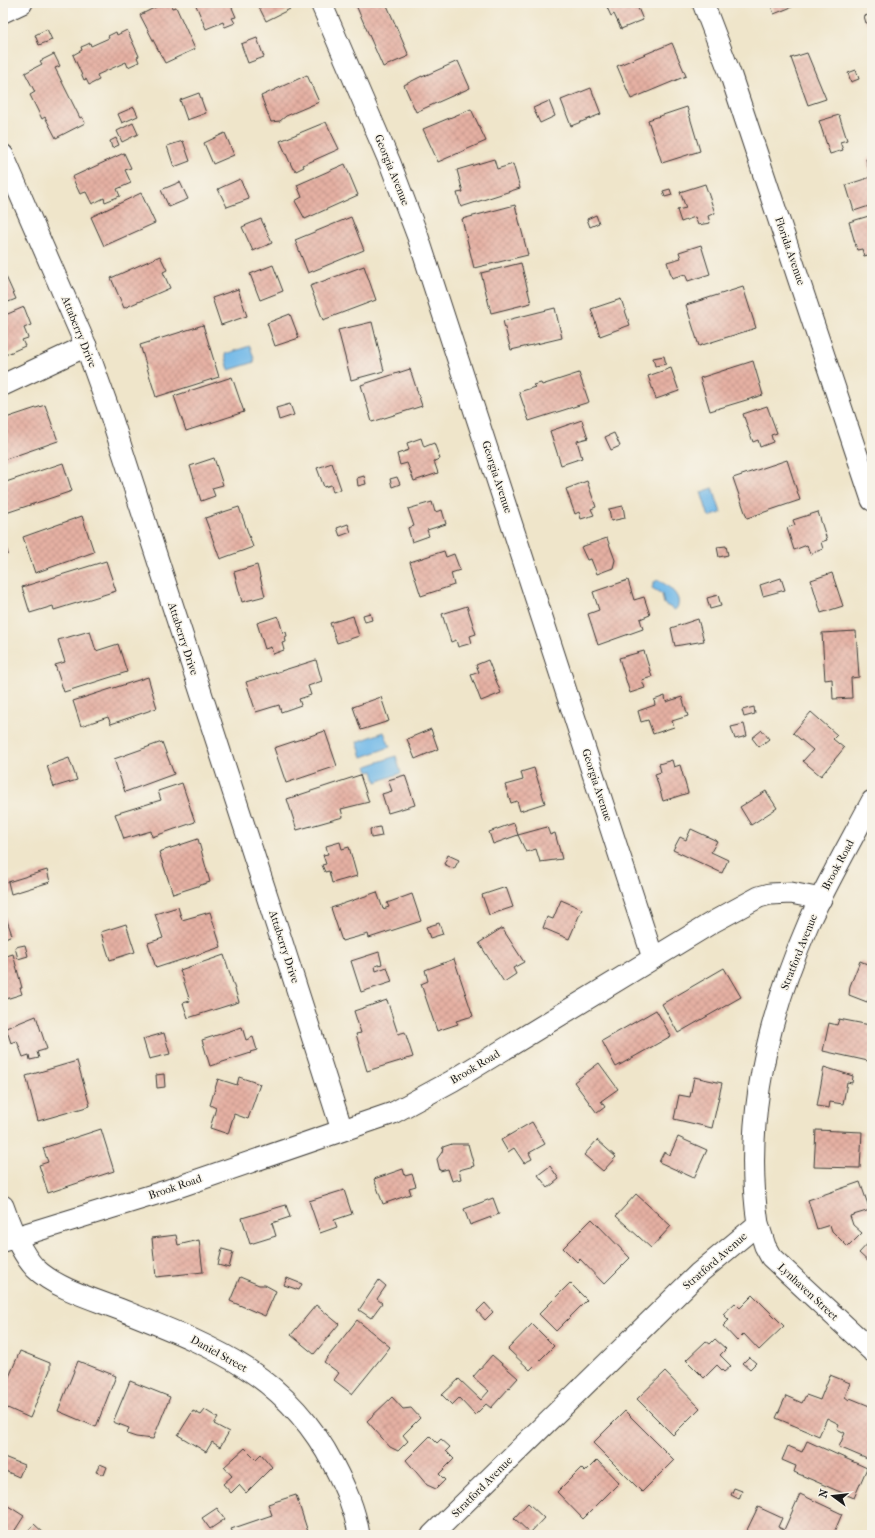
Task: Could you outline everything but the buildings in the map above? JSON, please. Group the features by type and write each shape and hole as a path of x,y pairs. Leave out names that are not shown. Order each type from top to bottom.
{"street":[{"path":"3,12 22,3"},
{"name":"Georgia Avenue","path":"321,3 390,163 418,237 653,958"},
{"name":"Florida Avenue","path":"703,3 726,63 872,500"},
{"name":"Attaberry Drive","path":"3,155 86,346 111,416 342,1130"},
{"path":"3,384 86,346"},
{"name":"Brook Road","path":"9,1240 169,1190 393,1113 418,1101 713,922 759,897 770,894 791,892 821,899 872,801"},
{"name":"Stratford Avenue","path":"432,1535 699,1273 758,1224 753,1156 762,1070 786,982 821,899"},
{"name":"Daniel Street","path":"3,1206 9,1240 35,1268 66,1288 183,1334 225,1355 265,1380 304,1417 324,1446 346,1489 357,1521 359,1535"},
{"name":"Lynhaven Street","path":"758,1224 765,1246 771,1257 872,1351"}],"water":[{"path":"250,346 255,362 229,370 225,354"},
{"path":"713,488 721,513 709,517 701,492"},
{"path":"658,580 671,589 677,597 678,606 675,610 664,604 662,594 652,588 654,582"},
{"path":"384,732 390,747 362,757 357,742"},
{"path":"396,756 401,773 376,782 373,771 369,772 367,766"}]}
